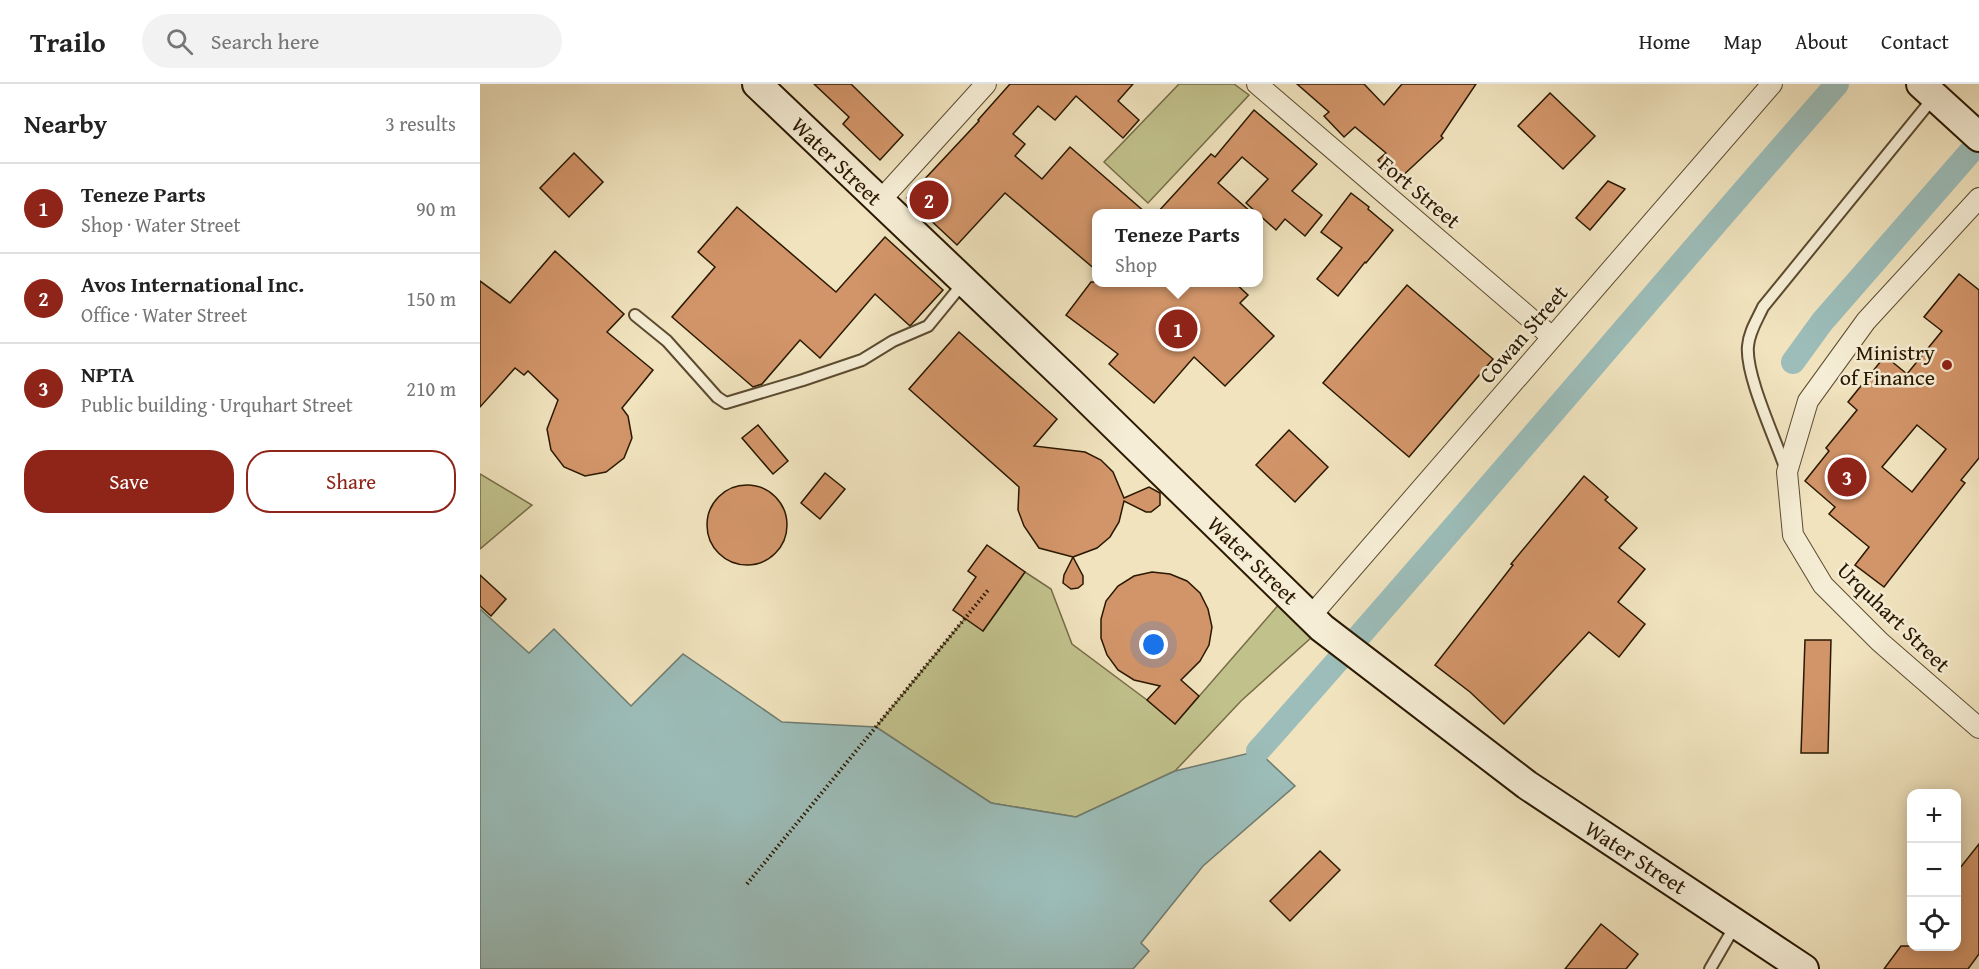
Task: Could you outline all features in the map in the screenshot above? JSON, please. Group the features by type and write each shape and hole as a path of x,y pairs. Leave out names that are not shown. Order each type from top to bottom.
{"street":[{"name":"Water Street","path":"757,84 1070,382 1316,622 1527,785 1804,969"},
{"path":"879,202 986,84"},
{"name":"Fort Street","path":"1257,84 1552,337"},
{"name":"Cowan Street","path":"1316,622 1552,337 1772,84"},
{"path":"1928,90 1979,137"},
{"name":"Urquhart Street","path":"1979,198 1866,321 1808,401 1787,472 1793,535 1823,585 1880,642 1979,728"}],"lane":[{"path":"1787,472 1752,378 1748,360 1751,331 1762,307 1928,90"},
{"path":"635,315 667,341 717,397 726,403 862,360 893,341 928,326 964,282"},
{"path":"1710,969 1737,923"}],"path":[{"path":"747,884 989,589"}],"green space":[{"path":"1179,84 1234,84 1249,95 1148,203 1104,162"},
{"path":"480,474 532,505 480,549"},
{"path":"1025,572 1051,589 1072,644 1175,724 1288,594 1322,628 1241,701 1175,771 1076,817 991,803 876,727 967,616 983,631"}],"water":[{"path":"480,609 529,653 554,629 631,706 683,654 782,722 876,727 991,803 1076,817 1175,771 1258,751 1295,786 1203,866 1141,943 1149,951 1133,969 480,969"}],"building":[{"path":"814,84 851,84 903,135 880,160 843,124 849,117"},
{"path":"1010,84 1133,84 1118,101 1139,120 1123,138 1076,96 1055,120 1038,106 1013,134 1025,144 1015,156 1042,179 1070,147 1141,209 1092,209 1092,267 1005,193 957,245 907,198"},
{"path":"1297,84 1364,84 1384,105 1402,84 1476,84 1441,136 1443,138 1397,181 1378,160 1386,153 1355,127 1344,137 1324,116 1329,112"},
{"path":"1550,93 1595,136 1563,169 1518,126"},
{"path":"1254,110 1317,164 1292,191 1322,215 1305,236 1285,219 1276,230 1263,218 1263,209 1253,209 1246,203 1268,179 1242,157 1218,183 1247,209 1161,209 1211,154 1215,157"},
{"path":"574,153 603,182 569,217 540,188"},
{"path":"1608,181 1625,189 1590,230 1576,218"},
{"path":"1351,193 1393,230 1338,296 1317,279 1342,248 1321,232"},
{"path":"737,207 836,292 885,237 943,290 910,326 875,294 820,358 800,340 762,384 753,387 672,317 715,267 698,252"},
{"path":"555,251 624,314 607,332 653,370 622,408 628,416 632,438 624,458 606,472 585,476 564,467 551,450 547,429 558,400 528,371 524,375 515,368 480,407 480,281 510,303"},
{"path":"1959,274 1979,290 1979,458 1961,480 1965,483 1884,587 1855,565 1869,547 1829,514 1835,507 1805,481 1829,451 1826,448 1857,410 1848,402 1885,356 1907,374 1942,331 1924,317","holes":["1917,425 1946,449 1912,492 1882,467"]},
{"path":"1091,282 1092,287 1239,287 1248,295 1240,303 1274,336 1225,386 1194,357 1154,403 1109,364 1118,354 1066,315"},
{"path":"1407,285 1493,359 1409,457 1323,383"},
{"path":"959,332 1057,419 1034,446 1085,452 1101,460 1113,472 1124,498 1149,487 1160,493 1160,505 1151,512 1146,512 1124,501 1119,522 1110,537 1097,548 1073,557 1039,548 1024,526 1018,510 1019,487 909,389"},
{"path":"758,425 788,461 773,474 742,438"},
{"path":"1289,430 1328,467 1295,502 1256,465"},
{"path":"825,473 845,489 820,519 801,503"},
{"path":"1584,476 1608,497 1605,500 1637,528 1619,548 1645,569 1618,602 1645,624 1619,657 1589,632 1504,724 1470,692 1435,665 1513,565 1511,564"},
{"path":"739,485 755,485 776,496 787,517 787,533 776,554 755,565 739,565 725,559 713,547 707,533 707,517 713,503 725,491"},
{"path":"987,545 1025,572 983,631 953,610 976,577 968,571"},
{"path":"1073,557 1083,576 1083,584 1071,589 1063,583 1064,575"},
{"path":"1152,572 1170,574 1187,581 1200,593 1208,609 1212,627 1209,645 1200,661 1181,680 1199,696 1175,724 1147,700 1160,686 1134,680 1118,670 1107,655 1101,638 1101,619 1106,601 1118,586 1134,576"},
{"path":"480,575 506,599 491,616 480,606"},
{"path":"1805,640 1831,640 1828,753 1801,753"},
{"path":"1979,844 1979,954 1968,969 1884,969 1901,946 1907,946 1907,951 1961,951 1961,867"},
{"path":"1320,851 1340,870 1290,921 1270,901"},
{"path":"1601,924 1638,954 1626,969 1565,969"}],"waterway":[{"path":"1258,751 1837,84"},
{"path":"1793,362 1822,322 1979,142"}],"place":[{"name":"Avos International Inc.","path":"929,200"},
{"name":"Teneze Parts","path":"1178,329"},
{"name":"Ministry of Finance","path":"1947,365"},
{"name":"NPTA","path":"1847,477"}]}
